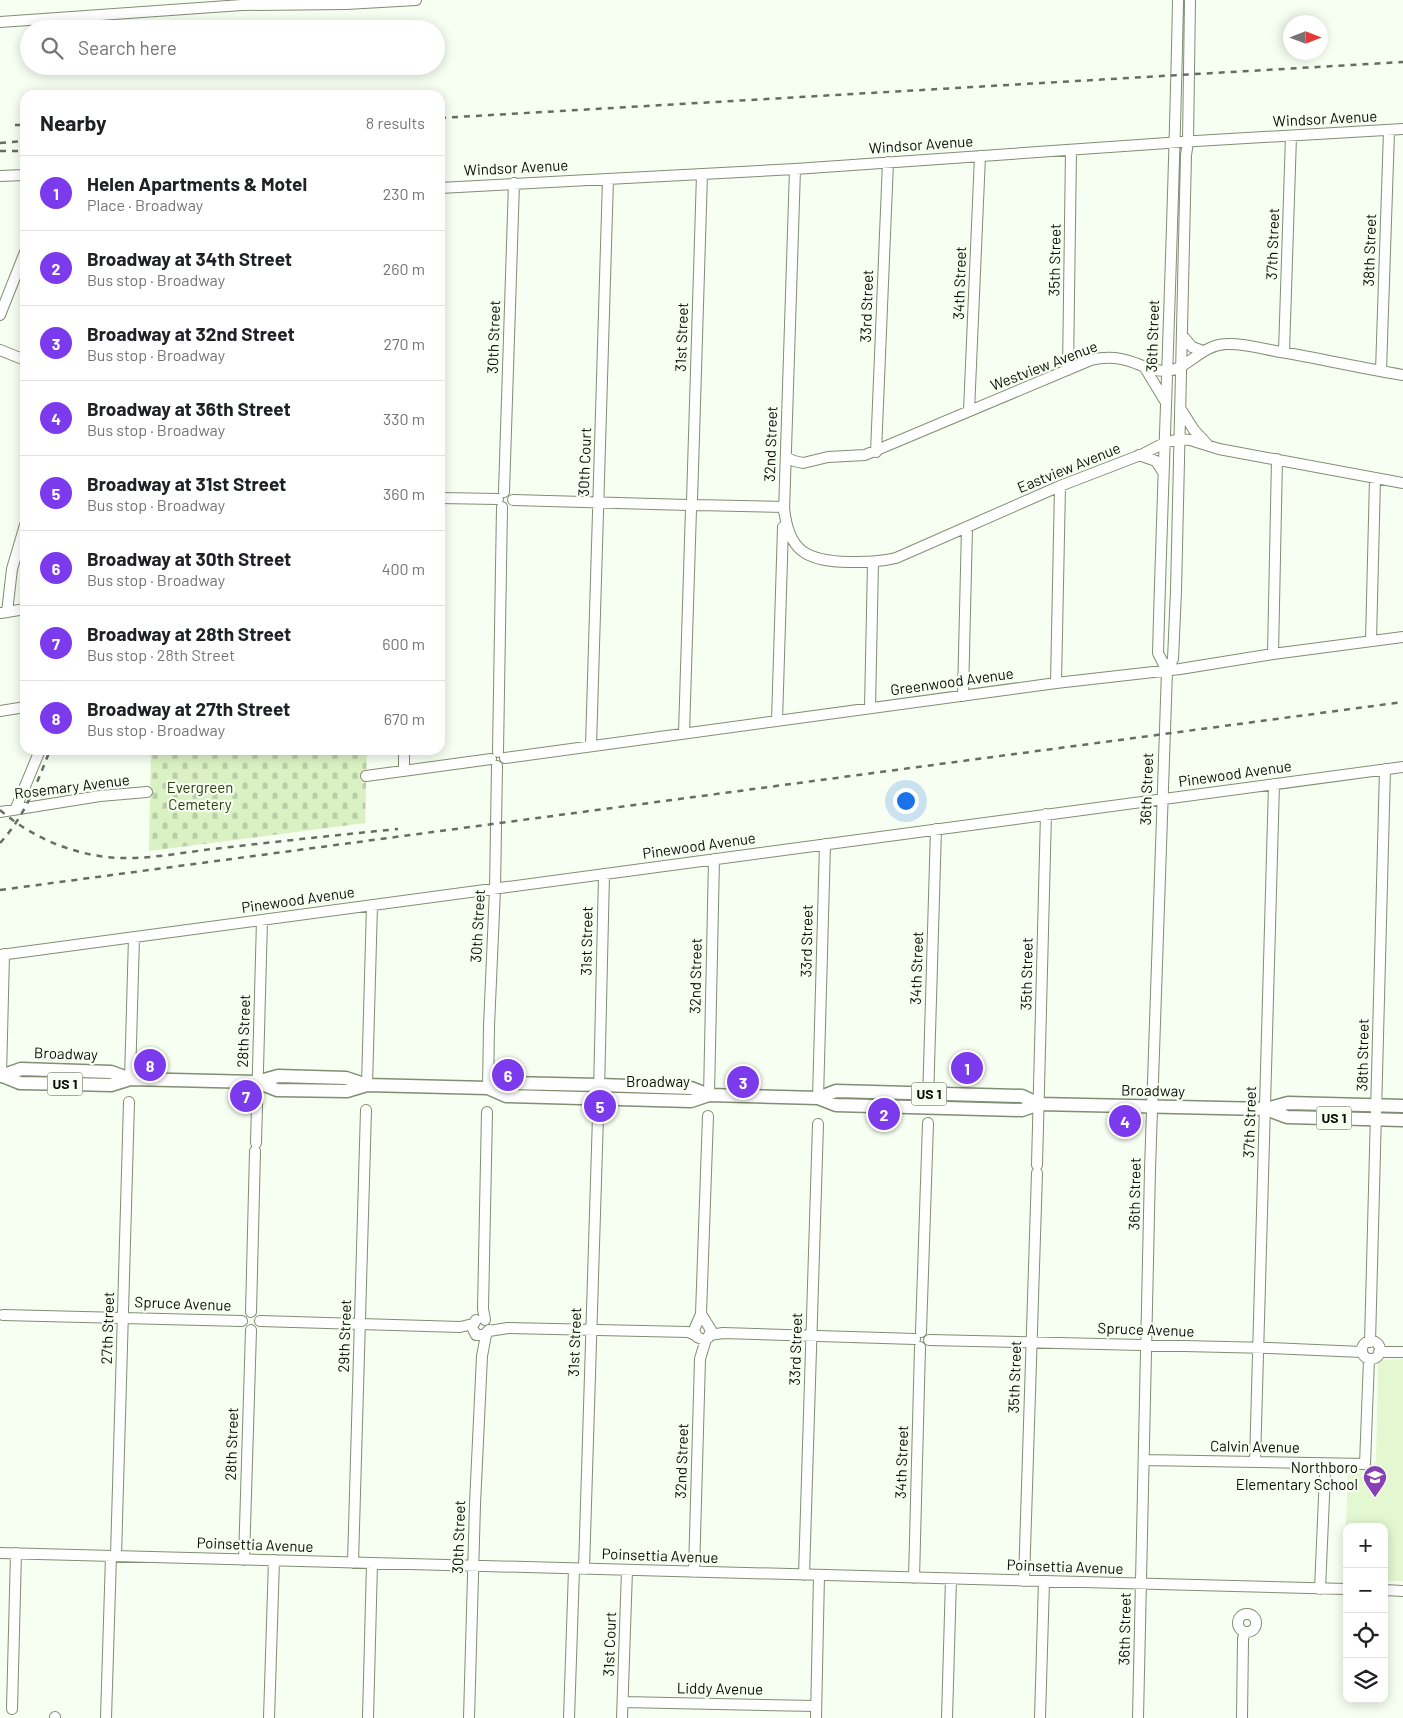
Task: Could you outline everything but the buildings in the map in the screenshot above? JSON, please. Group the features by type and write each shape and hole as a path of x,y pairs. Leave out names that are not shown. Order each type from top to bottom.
{"main road":[{"name":"Broadway","path":"0,1076 20,1083 111,1085 130,1079 257,1082 278,1076 346,1078 367,1085 488,1088 507,1083 691,1088 709,1095"},
{"name":"Broadway","path":"488,1088 506,1096 691,1100 709,1095 818,1098 836,1105 1022,1110 1039,1104 1266,1109 1288,1104 1403,1106"},
{"name":"Broadway","path":"818,1098 836,1091 1022,1096 1039,1104"},
{"name":"Broadway","path":"1266,1109 1287,1117 1403,1120"}],"street":[{"path":"28,20 242,5 416,0"},
{"name":"36th Street","path":"1138,1718 1152,1107 1166,671 1158,653 1166,371 1176,143 1175,75 1178,0"},
{"name":"36th Street","path":"1166,671 1173,659 1186,155 1188,142 1190,0"},
{"path":"0,22 20,21"},
{"name":"Windsor Avenue","path":"445,188 795,169 1403,129"},
{"name":"38th Street","path":"1381,371 1389,130"},
{"name":"37th Street","path":"1284,352 1291,136"},
{"name":"35th Street","path":"1068,370 1071,150"},
{"name":"34th Street","path":"969,411 980,156"},
{"name":"33rd Street","path":"876,452 888,162"},
{"name":"32nd Street","path":"777,721 795,169"},
{"name":"31st Street","path":"684,733 702,174"},
{"path":"0,176 20,175"},
{"name":"30th Court","path":"591,746 608,179"},
{"name":"30th Street","path":"488,1088 498,759 501,499 514,183"},
{"path":"0,315 20,265"},
{"path":"1182,336 1192,346 1203,351"},
{"name":"Westview Avenue","path":"786,457 803,463 828,457 860,456 876,452 969,411 1103,357 1116,357 1145,368 1166,371 1181,367 1203,351 1214,346 1226,344 1284,352 1403,376"},
{"path":"0,350 20,358"},
{"path":"1145,368 1165,401"},
{"path":"1180,408 1194,430 1207,445"},
{"name":"Eastview Avenue","path":"784,507 786,525 790,537 807,554 830,562 873,563 896,558 1060,486 1139,455 1164,443 1179,439 1403,483"},
{"path":"1139,455 1156,461 1163,472"},
{"path":"1273,654 1277,459"},
{"path":"1372,641 1375,478"},
{"path":"1056,683 1060,486"},
{"path":"445,498 501,499 510,506 513,500 784,507"},
{"path":"963,696 967,527"},
{"path":"20,542 3,613 20,611"},
{"path":"870,708 873,563"},
{"name":"Greenwood Avenue","path":"366,776 1056,683 1166,671 1273,654 1403,637"},
{"path":"0,711 20,708"},
{"path":"16,808 38,755"},
{"path":"404,755 404,771"},
{"name":"Pinewood Avenue","path":"2,954 1403,767"},
{"name":"38th Street","path":"1370,1342 1385,769"},
{"name":"37th Street","path":"1255,1462 1274,784"},
{"name":"Rosemary Avenue","path":"0,812 100,796 147,792"},
{"name":"35th Street","path":"1024,1581 1046,814"},
{"name":"34th Street","path":"928,1107 936,829"},
{"name":"33rd Street","path":"818,1098 825,844"},
{"name":"32nd Street","path":"709,1095 714,859"},
{"name":"31st Street","path":"598,1098 604,874"},
{"path":"367,1085 372,905"},
{"name":"28th Street","path":"251,1312 262,920"},
{"path":"130,1079 134,937"},
{"path":"0,1076 2,954"},
{"name":"27th Street","path":"106,1718 123,1317 129,1102"},
{"name":"29th Street","path":"353,1563 366,1110"},
{"name":"30th Street","path":"469,1718 482,1356 481,1327 487,1112"},
{"name":"31st Street","path":"569,1718 579,1569 591,1330 598,1116"},
{"name":"32nd Street","path":"694,1572 708,1116"},
{"name":"34th Street","path":"914,1578 919,1339 928,1123"},
{"name":"33rd Street","path":"804,1575 818,1124"},
{"path":"251,1312 256,1314 260,1321 256,1328 251,1330 244,1326 242,1321 244,1316 251,1312"},
{"name":"Spruce Avenue","path":"1,1314 242,1321"},
{"path":"260,1321 919,1339"},
{"name":"28th Street","path":"244,1560 251,1330"},
{"name":"Spruce Avenue","path":"919,1339 926,1345 929,1340 1031,1342 1258,1348 1366,1355"},
{"path":"1380,1352 1378,1344 1370,1342 1363,1346 1366,1355 1374,1358 1380,1352 1403,1352"},
{"name":"Calvin Avenue","path":"1144,1460 1365,1464 1366,1355"},
{"path":"1320,1588 1325,1474"},
{"name":"Poinsettia Avenue","path":"0,1553 1343,1589"},
{"path":"12,1709 16,1553"},
{"path":"269,1718 274,1560"},
{"path":"368,1718 372,1563"},
{"name":"31st Court","path":"622,1718 627,1570"},
{"path":"816,1718 820,1575"},
{"path":"947,1718 951,1579"},
{"path":"1040,1718 1044,1581"},
{"path":"1388,1590 1403,1591"},
{"path":"1242,1718 1243,1639 1245,1632"},
{"name":"Liddy Avenue","path":"623,1702 816,1706"}],"shaded area":[{"name":"Northboro Elementary School","path":"1403,1359 1403,1581 1388,1581 1388,1523 1346,1523 1348,1469 1368,1469 1376,1462 1378,1360"}],"green space":[{"name":"Evergreen Cemetery","path":"151,755 367,755 365,823 149,851"}],"railway":[{"path":"445,118 1403,62"},
{"path":"15,125 20,125"},
{"path":"0,143 20,141"},
{"path":"0,151 20,151"},
{"path":"0,890 1403,702"},
{"path":"0,843 17,822 35,787 48,755"},
{"path":"0,810 24,828 63,847 91,855 119,858 160,856 398,829"}],"place":[{"name":"Broadway at 27th Street","path":"150,1065"},
{"name":"Helen Apartments & Motel","path":"967,1068"},
{"name":"Broadway at 30th Street","path":"508,1075"},
{"name":"Broadway at 32nd Street","path":"743,1082"},
{"name":"Broadway at 28th Street","path":"246,1096"},
{"name":"Broadway at 31st Street","path":"600,1106"},
{"name":"Broadway at 34th Street","path":"884,1114"},
{"name":"Broadway at 36th Street","path":"1125,1121"},
{"name":"Northboro Elementary School","path":"1375,1498"}]}
